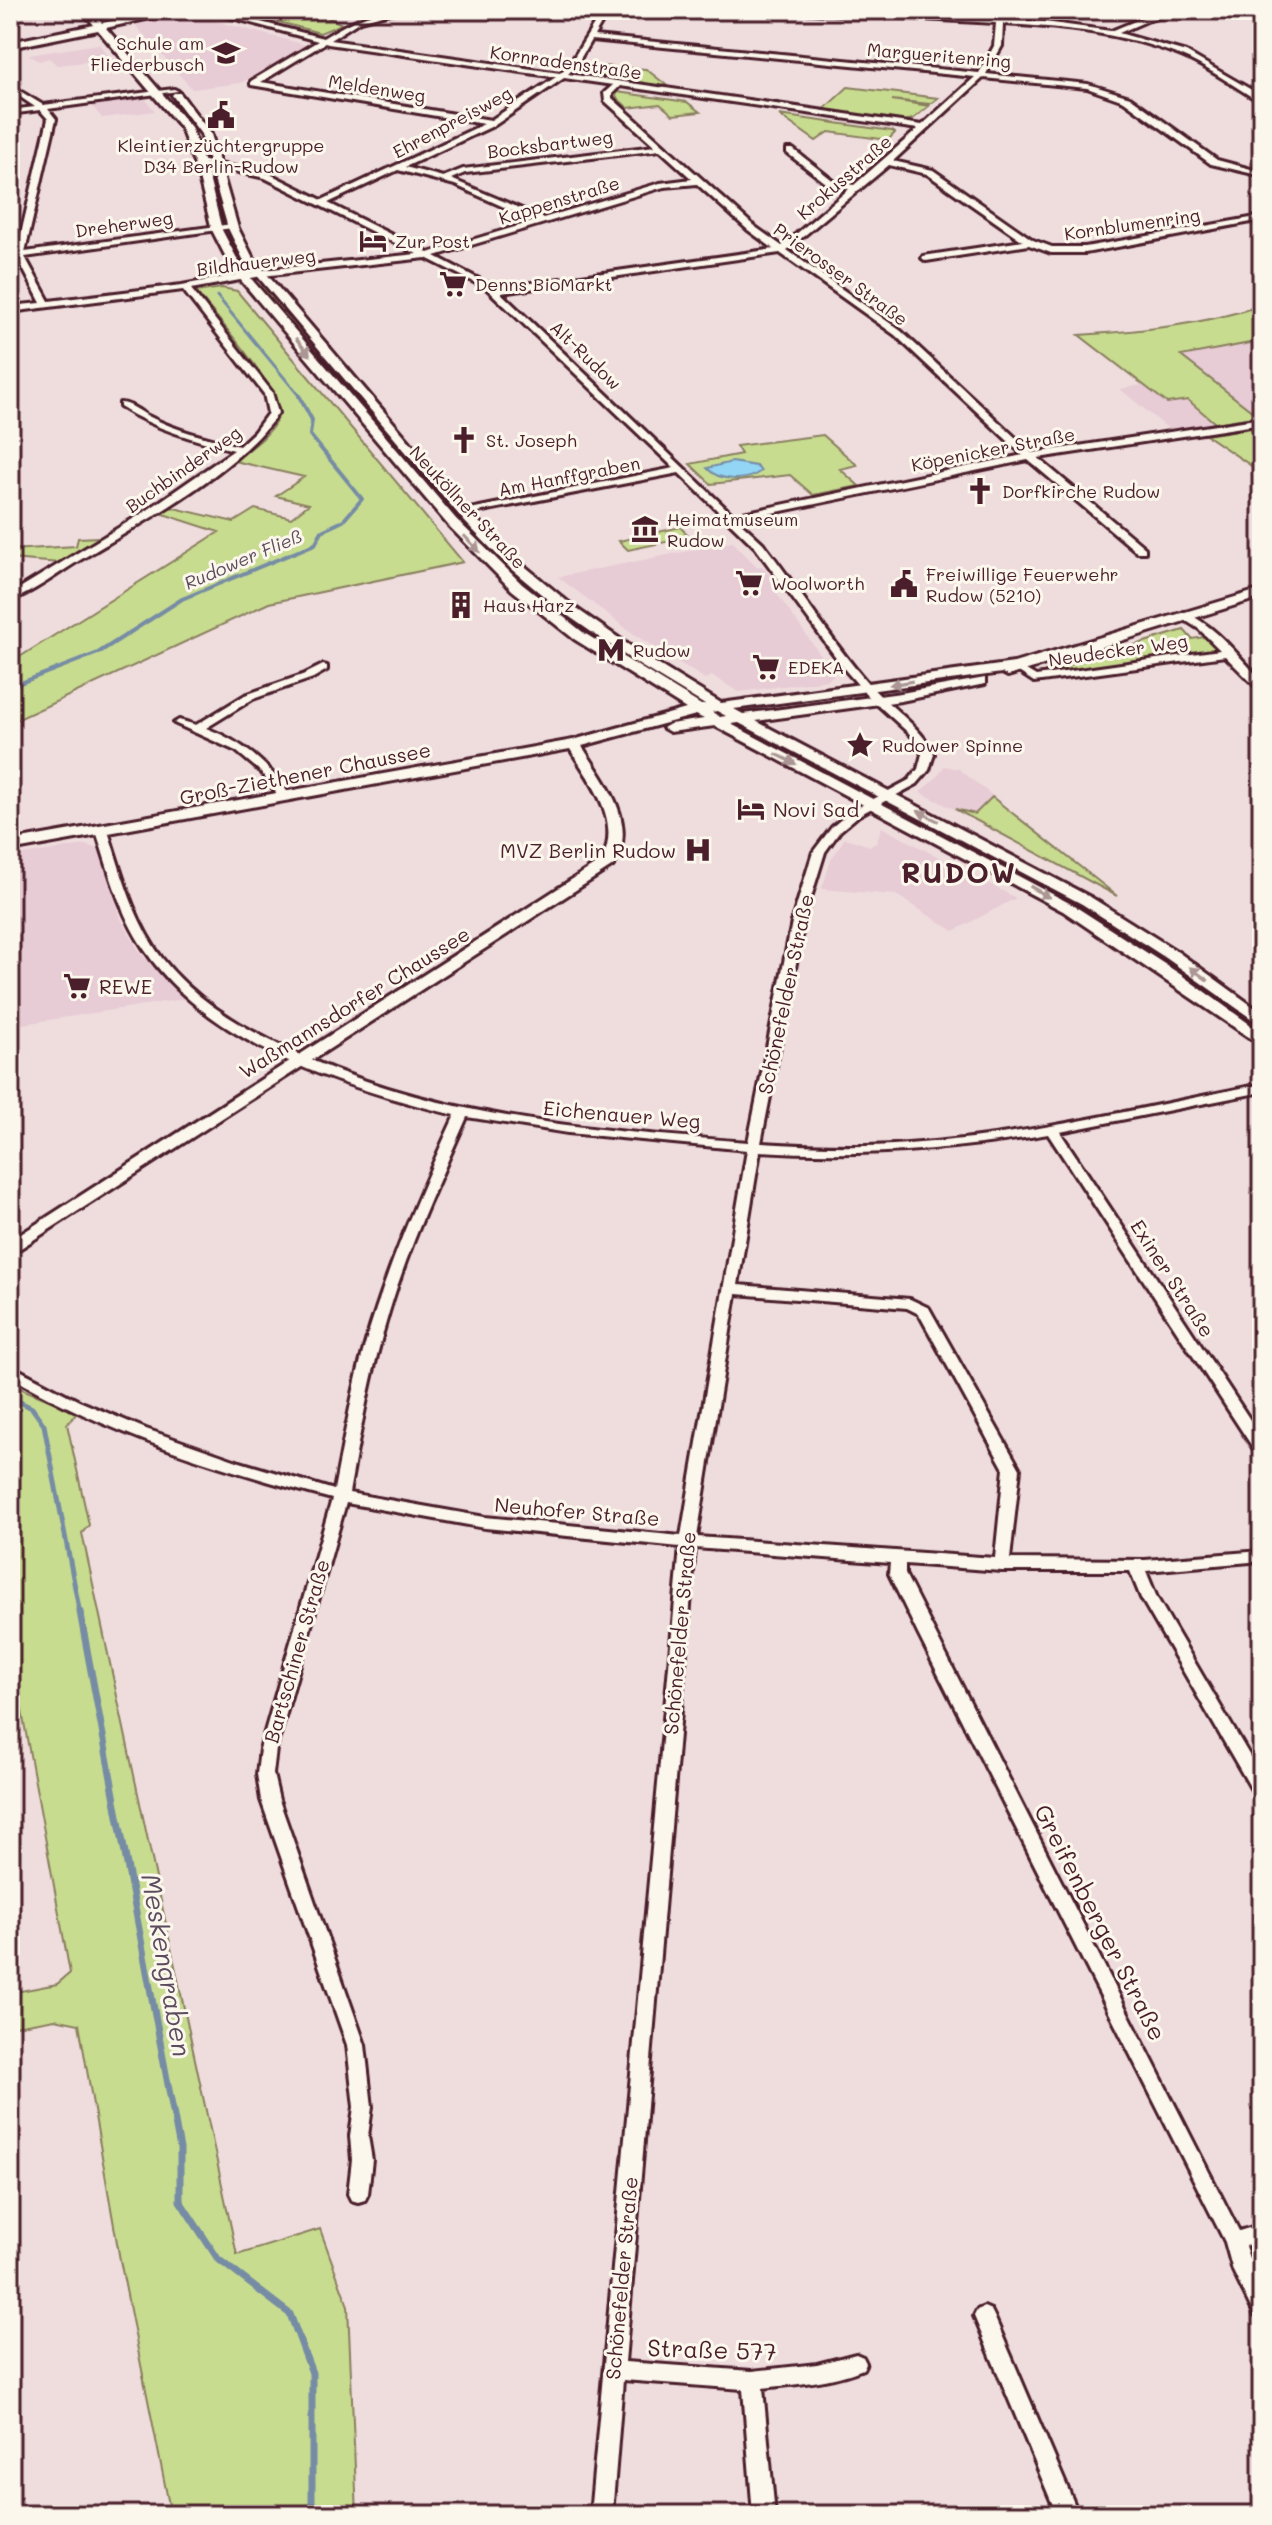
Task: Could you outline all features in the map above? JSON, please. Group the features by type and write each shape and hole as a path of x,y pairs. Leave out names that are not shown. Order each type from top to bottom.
{"main road":[{"name":"Neuköllner Straße","path":"86,10 126,37"},
{"path":"10,45 148,10"},
{"path":"10,39 181,10"},
{"name":"Neuköllner Straße","path":"106,21 183,121 199,162 216,227 228,254 359,413 482,554 547,611 607,656 697,710 719,714"},
{"name":"Neuköllner Straße","path":"162,77 198,120 212,147 232,226 243,250 465,513 541,588 719,714 872,803 1112,935 1262,1041"},
{"path":"194,149 212,147"},
{"path":"359,413 376,410"},
{"name":"Neudecker Weg","path":"879,700 986,680 1016,667 1262,593"},
{"path":"607,656 626,650"},
{"name":"Neudecker Weg","path":"866,688 1016,667"},
{"name":"Groß-Ziethener Chaussee","path":"10,846 866,688"},
{"name":"Groß-Ziethener Chaussee","path":"719,714 743,719 879,700"},
{"name":"Groß-Ziethener Chaussee","path":"608,737 697,710"},
{"path":"743,719 980,842 1129,927 1262,1021"},
{"name":"Waßmannsdorfer Chaussee","path":"10,1249 608,863 615,852 619,828 574,744"},
{"path":"964,851 980,842"},
{"path":"1112,935 1129,927"}],"street":[{"name":"Kornradenstraße","path":"206,10 322,40 617,86 924,128"},
{"path":"322,40 358,20 398,10"},
{"name":"Ehrenpreisweg","path":"324,202 492,123 561,77 606,10"},
{"path":"795,10 1001,22 1112,33 1183,54 1262,99"},
{"name":"Krokusstraße","path":"782,250 887,162 982,75 998,46 1001,10"},
{"path":"1112,33 1147,18 1184,10"},
{"name":"Margueritenring","path":"590,38 1072,83 1110,91 1141,108 1214,162 1262,174"},
{"name":"Meldenweg","path":"322,40 254,81 258,85 492,123"},
{"name":"Prierosser Straße","path":"617,86 608,93 608,99 751,228 898,333 1032,456 1141,550"},
{"path":"10,87 42,108 52,123 20,255 46,304"},
{"path":"10,112 174,91"},
{"name":"Bocksbartweg","path":"444,179 463,171 662,147"},
{"path":"790,151 833,184 855,188"},
{"name":"Alt-Rudow","path":"199,162 254,171 324,202 494,291 732,518 792,585 866,688 879,700"},
{"name":"Kornblumenring","path":"887,162 917,167 935,175 1030,242 1051,250 1075,251 1262,218"},
{"path":"399,168 444,179 542,221"},
{"name":"Kappenstraße","path":"429,255 663,185 698,181"},
{"name":"Dreherweg","path":"20,255 232,226"},
{"path":"926,258 1030,242"},
{"path":"494,291 782,250"},
{"name":"Bildhauerweg","path":"10,309 429,255"},
{"name":"Buchbinderweg","path":"10,598 157,509 241,449 262,431 273,413 269,394 185,286"},
{"path":"123,405 169,430 241,449"},
{"name":"Köpenicker Straße","path":"732,518 1032,456 1262,421"},
{"name":"Am Hanffgraben","path":"465,513 680,470"},
{"path":"1184,615 1203,627 1262,687"},
{"name":"Neudecker Weg","path":"1016,667 1034,679 1229,652"},
{"path":"197,729 249,697 323,668"},
{"name":"Schönefelder Straße","path":"601,2515 688,1541 754,1146 805,891 819,852 828,838 844,822 872,803 913,782 923,770 928,754 916,735 879,700"},
{"path":"179,723 228,742 256,759 276,780 285,797"},
{"name":"Eichenauer Weg","path":"102,831 131,917 160,963 193,996 222,1018 301,1062 369,1089 462,1114 560,1129 754,1146 827,1150 908,1148 1051,1128 1262,1088"},
{"name":"Bartschiner Straße","path":"358,2194 363,2107 356,2045 273,1810 265,1774 276,1719 341,1495 356,1414 382,1311 416,1217 462,1114"},
{"name":"Exiner Straße","path":"1051,1128 1262,1450"},
{"path":"731,1289 910,1304 924,1311 1012,1469 1002,1565"},
{"name":"Neuhofer Straße","path":"10,1370 89,1411 161,1440 269,1476 341,1495 476,1521 1002,1565 1136,1566 1262,1556"},
{"name":"Greifenberger Straße","path":"898,1558 897,1574 926,1634 1234,2241 1243,2271 1262,2310"},
{"path":"1136,1566 1149,1598 1262,1792"},
{"path":"1234,2241 1262,2232"},
{"path":"984,2316 1068,2515"},
{"name":"Straße 577","path":"613,2370 752,2380 817,2373 856,2363"},
{"path":"752,2380 764,2515"}],"shaded area":[{"name":"Schule am Fliederbusch","path":"185,13 306,45 241,83 192,89 136,26 139,22"},
{"path":"99,44 111,59 57,65 49,58 39,61 29,55"},
{"path":"146,100 155,111 102,118 91,105"},
{"path":"1255,342 1262,347 1262,415 1258,416 1180,356"},
{"path":"1143,385 1167,403 1188,400 1215,423 1170,430 1120,389"},
{"path":"733,542 757,567 762,566 778,585 772,587 834,674 828,680 739,692 712,676 705,679 635,635 558,577"},
{"path":"944,766 959,769 1049,841 1029,847 920,792"},
{"path":"881,827 1016,898 954,931 896,895 822,889 831,860 845,838 870,846 877,843"},
{"path":"85,845 99,849 121,919 139,951 183,999 10,1026 10,857"}],"green space":[{"path":"278,10 312,10 342,24 320,33 260,17"},
{"path":"585,65 646,69 670,88 579,76"},
{"path":"848,87 938,98 930,104 892,100 929,106 913,119 903,121 823,110"},
{"path":"617,92 687,102 700,112 673,115 660,104 628,108 616,97"},
{"path":"779,115 895,133 888,140 829,132 816,141"},
{"path":"263,286 369,408 362,410 258,287"},
{"path":"222,288 237,291 463,562 269,603 10,723 10,663 219,532 160,513 170,507 234,522 255,509 291,518 309,504 276,496 304,477 234,461 265,435 278,416 271,390 260,372 196,292"},
{"path":"1262,305 1262,334 1253,340 1255,342 1181,356 1258,416 1215,423 1188,400 1167,403 1079,335 1172,326 1217,318"},
{"path":"374,414 460,514 451,515 367,415"},
{"path":"1252,428 1262,437 1262,473 1206,435"},
{"path":"823,435 857,465 840,469 859,486 813,495 790,475 711,484 690,464 741,454 736,446"},
{"path":"680,527 690,537 628,550 619,541"},
{"path":"101,537 60,563 10,559 10,550 76,546 78,538"},
{"path":"1184,630 1192,639 1204,637 1219,650 1036,675"},
{"path":"754,731 873,793 866,795 746,733"},
{"path":"992,797 1117,896 955,809 975,814"},
{"path":"1131,933 1262,1028 1262,1034 1122,936"},
{"path":"10,1384 78,1412 67,1424 89,1525 82,1533 237,2255 320,2229 348,2306 357,2515 171,2515 120,2260 79,2024 55,2019 10,2027 10,1993 57,1984 70,1973 10,1646"}],"water":[{"path":"732,462 756,466 761,471 733,479 719,476 707,468"}],"waterway":[{"name":"Rudower Fließ","path":"217,296 301,398"},
{"name":"Rudower Fließ","path":"10,687 98,653 182,599 315,544 322,531 343,521 362,499 310,435 312,420 299,396"},
{"name":"Meskengraben","path":"10,1397 32,1408 44,1425 80,1614"},
{"name":"Meskengraben","path":"80,1612 180,2149 180,2201 218,2259 290,2314 312,2373 312,2515"}],"place":[{"name":"Schule am Fliederbusch","path":"226,53"},
{"name":"Kleintierzüchtergruppe D34 Berlin-Rudow","path":"221,115"},
{"name":"Zur Post","path":"373,241"},
{"name":"Denns BioMarkt","path":"453,284"},
{"name":"St. Joseph","path":"464,440"},
{"name":"Dorfkirche Rudow","path":"980,491"},
{"name":"Heimatmuseum Rudow","path":"645,529"},
{"name":"Woolworth","path":"749,583"},
{"name":"Freiwillige Feuerwehr Rudow (5210)","path":"904,584"},
{"name":"Haus Harz","path":"461,605"},
{"name":"Rudow","path":"611,650"},
{"name":"EDEKA","path":"766,667"},
{"name":"Rudower Spinne","path":"860,745"},
{"name":"Novi Sad","path":"751,809"},
{"name":"MVZ Berlin Rudow","path":"698,850"},
{"name":"REWE","path":"77,986"}],"district":[{"name":"RUDOW","path":"959,872"}]}
